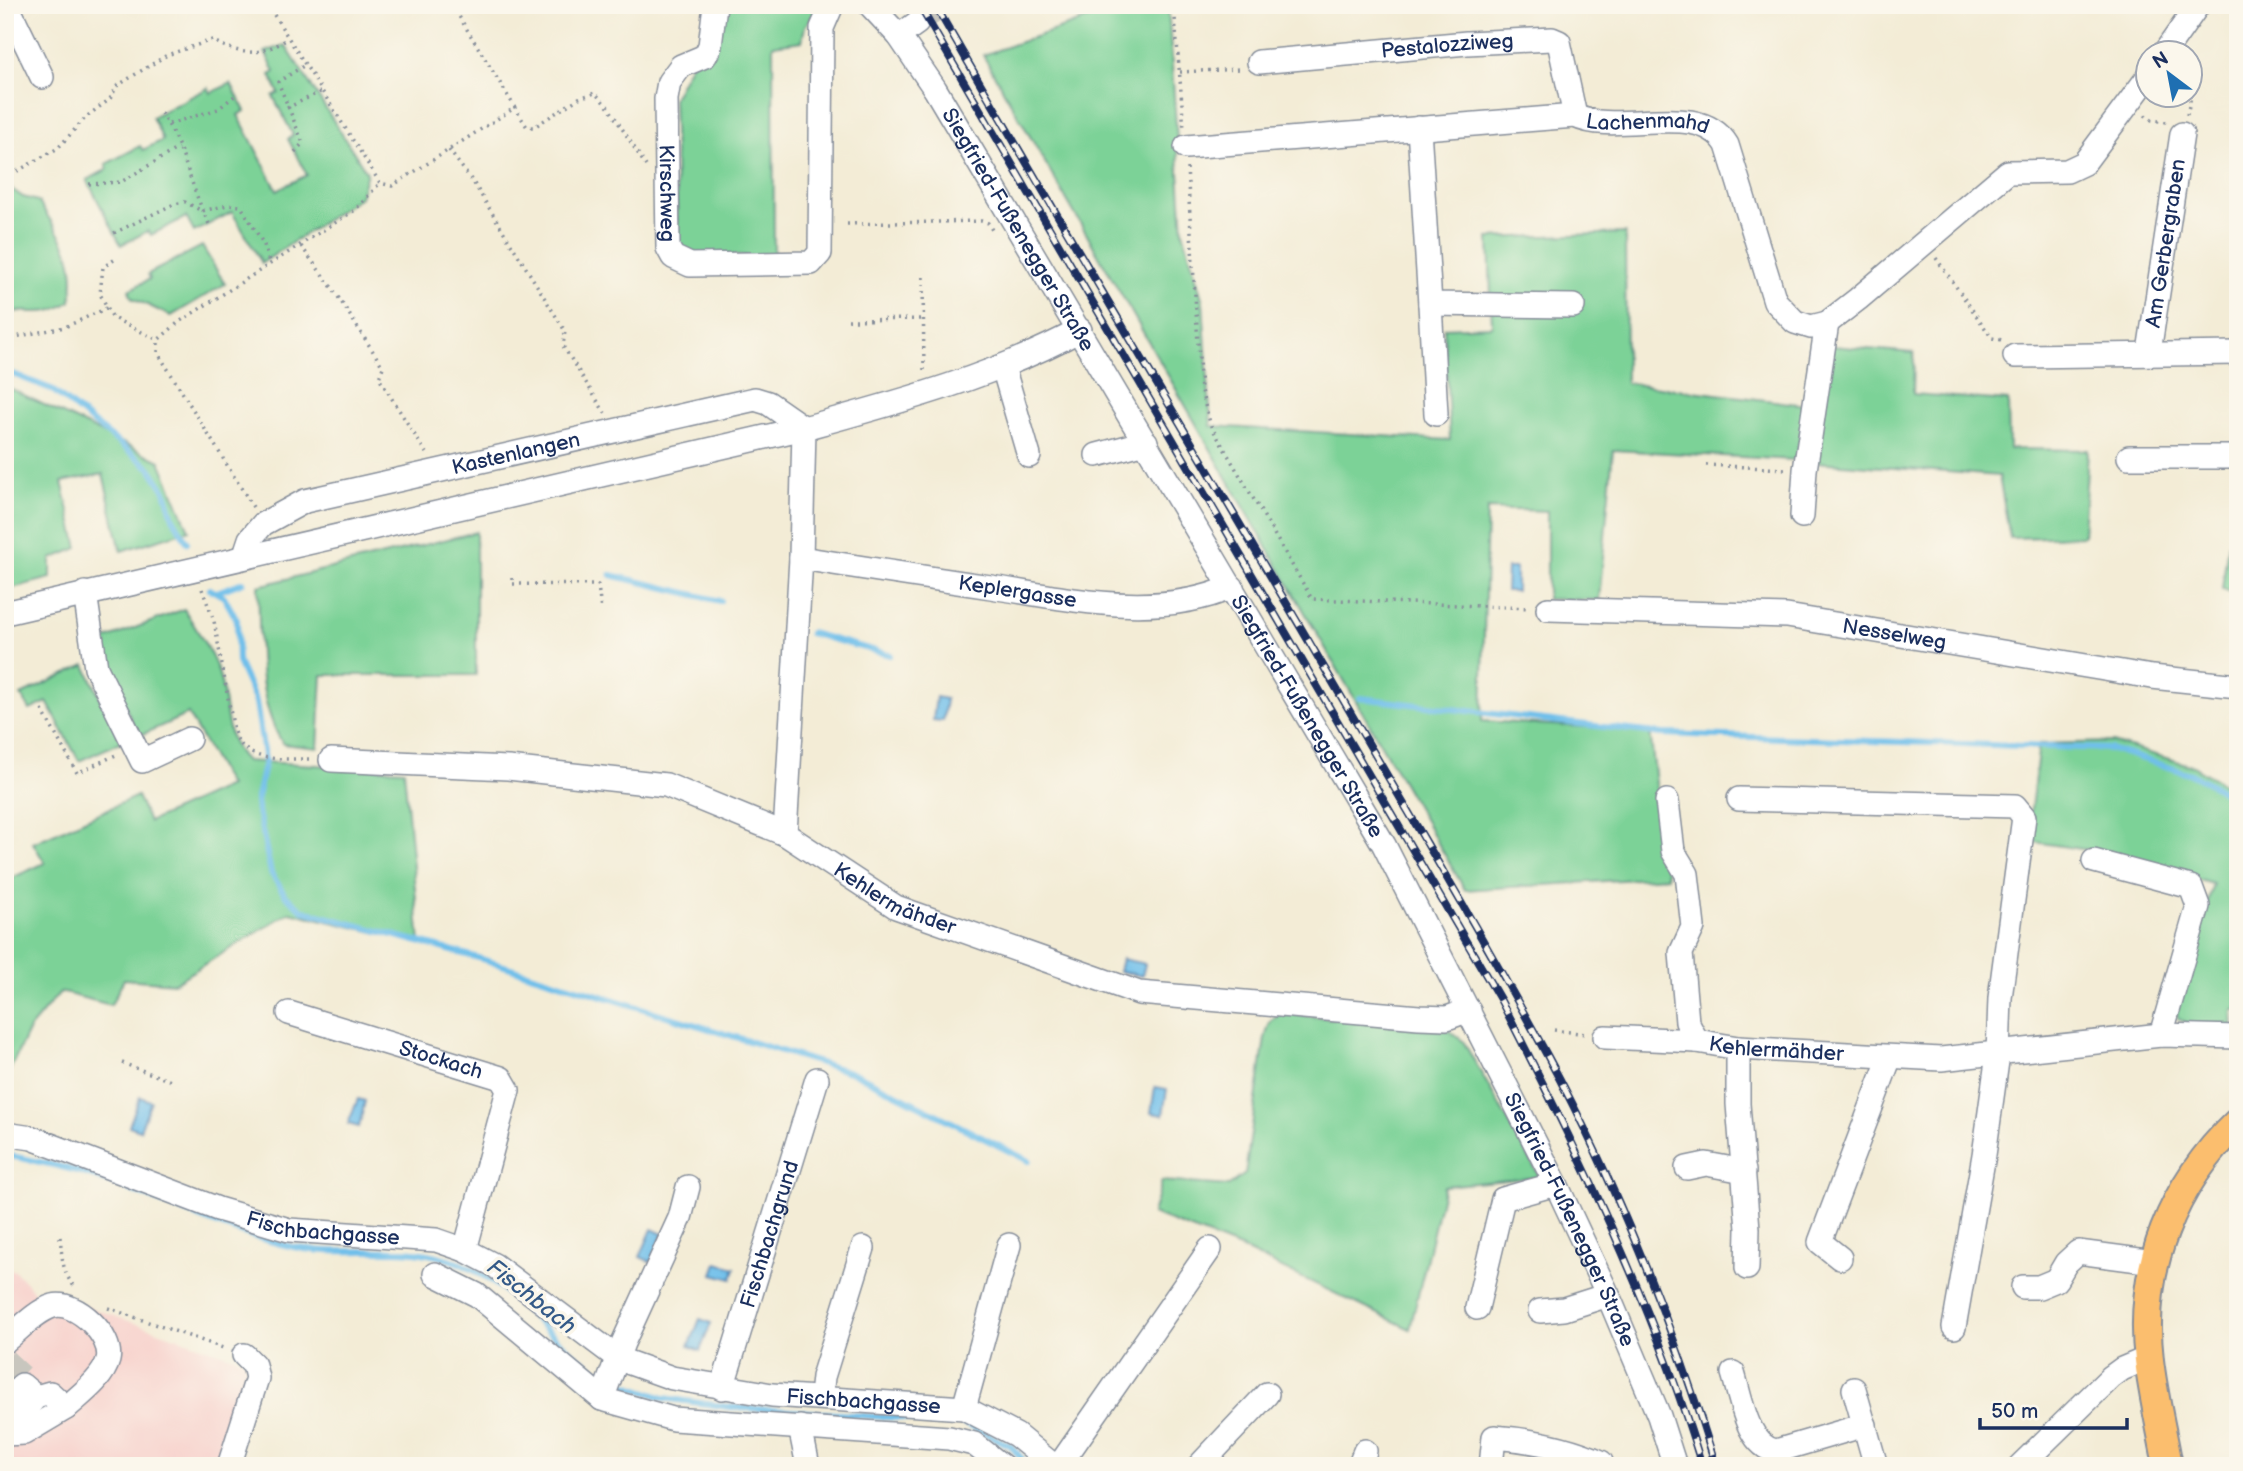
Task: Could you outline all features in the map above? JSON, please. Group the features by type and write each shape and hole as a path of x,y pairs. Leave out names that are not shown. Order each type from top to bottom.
{"main road":[{"path":"2168,1466 2148,1359 2148,1292 2154,1262 2160,1237 2183,1188 2238,1122"}],"street":[{"path":"6,5 42,77"},
{"name":"Kirschweg","path":"715,5 710,47 705,55 681,66 669,82 668,248 673,257 690,265 811,263 820,253 821,28 832,5"},
{"name":"Siegfried-Fußenegger Straße","path":"870,5 908,30 935,89 1384,845 1556,1184 1608,1295 1659,1416 1675,1466"},
{"path":"2175,38 2198,5"},
{"name":"Pestalozziweg","path":"1249,65 1466,43 1552,39 1559,42 1575,116"},
{"path":"1802,516 1805,470 1826,323 2008,172 2067,172 2084,163 2134,97"},
{"name":"Lachenmahd","path":"1186,147 1575,116 1593,123 1684,121 1712,129 1721,136 1775,301 1795,322 1811,327 1826,323"},
{"path":"1419,128 1436,414"},
{"name":"Am Gerbergraben","path":"2149,352 2183,129"},
{"path":"1430,304 1573,306"},
{"name":"Kastenlangen","path":"5,613 804,428 924,395 1003,367 1040,352 1080,330"},
{"name":"Am Gerbergraben","path":"2015,356 2149,352 2238,354"},
{"path":"1003,367 1029,456"},
{"name":"Kastenlangen","path":"263,524 306,501 755,400 768,403 804,428"},
{"path":"785,834 801,558 804,428"},
{"path":"1097,455 1146,442"},
{"path":"2129,457 2238,457"},
{"path":"244,557 250,539 263,524"},
{"name":"Keplergasse","path":"801,558 1024,592 1146,606 1200,600 1232,587"},
{"path":"85,593 96,668 142,761 189,739"},
{"name":"Nesselweg","path":"1548,609 1787,617 2140,676 2238,686"},
{"name":"Kehlermähder","path":"331,760 508,768 666,785 785,834 896,907 985,942 1139,993 1428,1018 1452,1017 1469,1010"},
{"path":"1739,799 2015,806 2024,817 2000,998 1998,1054 1984,1155 1954,1327"},
{"path":"1667,801 1672,851 1687,874 1693,927 1681,953 1687,1022 1697,1041"},
{"path":"2094,861 2191,887 2198,906 2161,1035"},
{"name":"Stockach","path":"289,1013 501,1077 507,1083 508,1090 466,1250"},
{"name":"Kehlermähder","path":"1605,1037 1697,1041 1738,1048 1941,1059 2161,1035 2238,1037"},
{"path":"1738,1048 1747,1268"},
{"path":"1840,1258 1820,1242 1890,1057"},
{"name":"Fischbachgrund","path":"722,1388 817,1079"},
{"name":"Fischbachgasse","path":"5,1134 32,1138 218,1209 289,1230 436,1240 466,1250 494,1265 617,1363 722,1388 964,1408 1016,1435 1057,1466 1210,1249"},
{"path":"1687,1168 1706,1164 1744,1171"},
{"path":"1477,1308 1503,1199 1556,1184"},
{"path":"604,1394 623,1343 680,1218 688,1187"},
{"path":"964,1408 1009,1245"},
{"path":"821,1397 823,1377 863,1248"},
{"path":"2023,1287 2039,1287 2056,1280 2066,1263 2078,1252 2154,1262"},
{"name":"Fischbachgasse","path":"435,1274 477,1295 604,1394 673,1419 949,1438 974,1444 995,1463"},
{"path":"1540,1311 1564,1309 1608,1295"},
{"path":"5,1341 53,1306 64,1306 79,1313 93,1325 109,1351 108,1363 99,1377 66,1408 24,1433 5,1433 18,1391 50,1393 66,1408"},
{"path":"229,1466 257,1378 254,1365 244,1355"},
{"path":"2020,1466 2111,1377 2122,1369 2148,1359"},
{"path":"1733,1373 1755,1439 1765,1449 1776,1451 1865,1425"},
{"path":"1854,1389 1876,1466"},
{"path":"1199,1466 1267,1394"},
{"name":"Fischbachgasse","path":"800,1427 808,1466"},
{"path":"1491,1466 1494,1437 1528,1440 1563,1450 1573,1449 1601,1462"}],"path":[{"path":"452,5 527,127 534,127 579,98 595,93 609,108 647,168"},
{"path":"1174,5 1201,391 1211,426 1312,599 1548,609"},
{"path":"274,15 380,183 392,186 516,107"},
{"path":"5,178 58,149 86,117 110,99 117,86 167,55 212,40 231,50 256,54 289,38"},
{"path":"295,152 303,143 278,82 305,65"},
{"path":"1180,72 1249,65"},
{"path":"287,108 322,90"},
{"path":"169,124 218,109 237,94"},
{"path":"2129,104 2152,120 2183,129 2188,108"},
{"path":"161,113 169,124 191,175 197,202 209,224"},
{"path":"89,184 121,182 178,148"},
{"path":"449,150 473,182 565,331 563,346 616,430"},
{"path":"263,524 158,353 158,340 178,322 355,211 380,183"},
{"path":"114,233 174,204 185,202 202,211 228,205 241,206 264,245 270,265"},
{"path":"847,225 981,221 988,223 995,234"},
{"path":"1925,242 1992,338 2006,340 2015,356"},
{"path":"301,246 383,367 379,378 437,471"},
{"path":"114,260 103,267 100,294 107,308 113,318 158,340"},
{"path":"923,277 924,395"},
{"path":"5,339 65,327 107,308"},
{"path":"848,320 924,319"},
{"path":"1706,465 1805,470"},
{"path":"195,568 214,621 236,738 246,752 258,757 331,760"},
{"path":"512,578 512,584 598,585 601,611"},
{"path":"42,710 77,773 134,747"},
{"path":"1554,1030 1605,1037"},
{"path":"122,1063 171,1081"},
{"path":"60,1237 62,1260 69,1280 78,1290"},
{"path":"97,1303 140,1321 244,1355"},
{"path":"5,1455 16,1466"}],"shaded area":[{"path":"5,1269 15,1271 36,1294 65,1299 242,1360 251,1382 223,1466 5,1466"}],"green space":[{"path":"722,5 821,5 805,26 802,41 773,45 774,257 678,253 673,98"},
{"path":"1128,5 1168,5 1183,231 1203,302 1211,426 1450,440 1444,328 1492,326 1489,238 1625,233 1626,383 1807,405 1795,460 1613,450 1599,600 1547,599 1547,511 1487,509 1482,721 1650,731 1667,877 1465,890 983,55"},
{"path":"285,45 367,173 360,197 262,263 232,212 194,232 186,217 151,235 148,231 121,245 87,180 108,169 106,164 140,146 143,150 163,140 152,117 208,88 211,93 231,83 245,111 238,115 277,190 307,175 288,139 293,135 273,96 279,93 270,75 275,72 265,52"},
{"path":"10,188 23,197 38,201 66,248 73,285 71,301 62,307 46,312 5,312 5,189"},
{"path":"202,246 225,284 171,316 132,298 129,290 150,279 148,274"},
{"path":"1832,346 1914,353 1913,394 2008,401 2009,449 2088,450 2083,536 2010,538 1999,476 1816,462"},
{"path":"5,386 160,461 189,530 121,551 103,474 62,482 78,548 51,559 51,578 5,590"},
{"path":"476,532 476,675 322,675 318,748 283,744 267,707 263,688 258,586"},
{"path":"2228,543 2238,543 2238,595 2222,589"},
{"path":"184,609 216,666 232,740 246,761 404,770 420,943 290,912 174,983 124,979 111,1005 60,992 29,1029 5,1080 5,881 45,863 33,843 137,796 149,822 229,786 188,714 139,736 104,661 104,640"},
{"path":"85,665 121,742 79,761 47,702 30,710 21,695"},
{"path":"2112,742 2193,766 2238,793 2238,833 2231,849 2238,852 2238,1010 2233,1010 2232,1029 2195,1026 2178,1019 2176,1008 2213,884 2109,853 2027,841 2039,744"},
{"path":"1281,1013 1449,1031 1463,1041 1540,1177 1444,1186 1410,1329 1240,1248 1152,1214 1162,1181 1229,1186 1245,1174 1265,1038 1270,1022"}],"water":[{"path":"1507,568 1516,568 1516,591 1506,591"},
{"path":"936,697 946,699 943,721 933,720"},
{"path":"1122,959 1145,964 1142,976 1119,971"},
{"path":"1155,1087 1167,1089 1163,1115 1151,1113"},
{"path":"140,1097 151,1101 140,1130 129,1126"},
{"path":"358,1099 365,1101 359,1127 348,1124"},
{"path":"652,1229 663,1234 651,1262 640,1257"},
{"path":"717,1263 735,1268 732,1279 713,1274"},
{"path":"700,1319 711,1323 700,1351 689,1346"}],"waterway":[{"path":"5,371 51,389 150,468 165,491 173,518 187,542"},
{"path":"611,575 720,601"},
{"path":"217,592 243,582"},
{"path":"210,589 224,597 237,620 238,662 256,702 265,761 256,802 271,873 285,895 304,911 475,957 856,1074 1029,1161"},
{"path":"810,633 890,655"},
{"path":"1360,698 1663,734 2111,749 2194,775 2238,800"},
{"name":"Fischbach","path":"5,1155 83,1173 214,1223 294,1247 332,1251 410,1252 448,1259 471,1268 492,1281 585,1363 606,1376"},
{"name":"Fischbach","path":"615,1381 664,1398 729,1407 961,1422 1011,1446 1028,1466"}],"tunnel":[{"path":"917,23 945,5"},
{"path":"5,1360 22,1376"}],"railway":[{"path":"919,5 1501,1001 1612,1229 1661,1346 1702,1466"},
{"path":"935,5 1450,883 1548,1057 1597,1155 1642,1257 1682,1362 1716,1466"}]}
